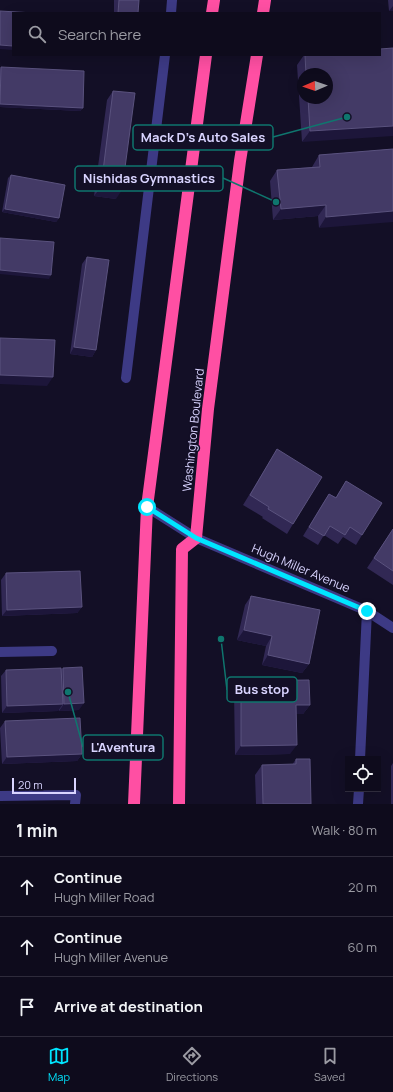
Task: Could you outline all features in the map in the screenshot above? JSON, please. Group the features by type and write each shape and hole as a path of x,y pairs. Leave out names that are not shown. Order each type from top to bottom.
{"highway":[{"path":"212,12 214,0"},
{"path":"263,12 265,0"},
{"path":"134,804 147,507 206,56"},
{"name":"Washington Boulevard","path":"196,538 208,409 240,162 257,56"},
{"path":"179,804 182,549 196,538"}],"street":[{"path":"171,12 172,0"},
{"path":"126,378 166,56"},
{"name":"Hugh Miller Avenue","path":"147,507 196,538 367,611 393,628"},
{"path":"360,756 367,611"},
{"path":"0,652 52,651"},
{"path":"358,804 359,792"},
{"path":"0,796 76,795 75,804"}],"building":[{"path":"119,0 139,0 138,12 118,12"},
{"path":"0,11 17,12 12,12 12,46 0,45"},
{"path":"393,48 393,126 310,131 308,104 333,104 333,68 306,68 305,56 381,56 381,49"},
{"path":"1,67 84,71 83,108 0,104"},
{"path":"113,91 135,93 122,190 101,187"},
{"path":"393,149 393,211 326,217 326,205 281,209 277,170 320,167 319,155"},
{"path":"11,175 65,185 59,218 5,209"},
{"path":"0,238 54,242 51,275 0,270"},
{"path":"87,257 109,260 96,350 74,347"},
{"path":"0,338 55,340 53,377 0,375"},
{"path":"277,449 322,477 293,524 268,509 269,507 250,495"},
{"path":"346,481 382,503 362,535 350,527 345,535 330,526 324,536 309,527 329,494 336,498"},
{"path":"393,529 393,571 374,558"},
{"path":"80,571 82,607 7,610 6,573"},
{"path":"251,596 320,610 309,664 268,655 272,636 244,630"},
{"path":"82,667 84,703 64,704 63,668"},
{"path":"61,668 63,704 7,706 6,670"},
{"path":"309,680 310,705 296,705 297,745 241,746 241,681"},
{"path":"80,718 82,754 7,757 5,721"},
{"path":"296,759 310,759 311,804 263,804 262,765 296,764"}],"place":[{"name":"Mack D's Auto Sales","path":"347,117"},
{"name":"Nishidas Gymnastics","path":"276,202"},
{"name":"Bus stop","path":"221,639"},
{"name":"L'Aventura","path":"68,692"}],"route":[{"path":"147,507 196,538 367,611"}]}
